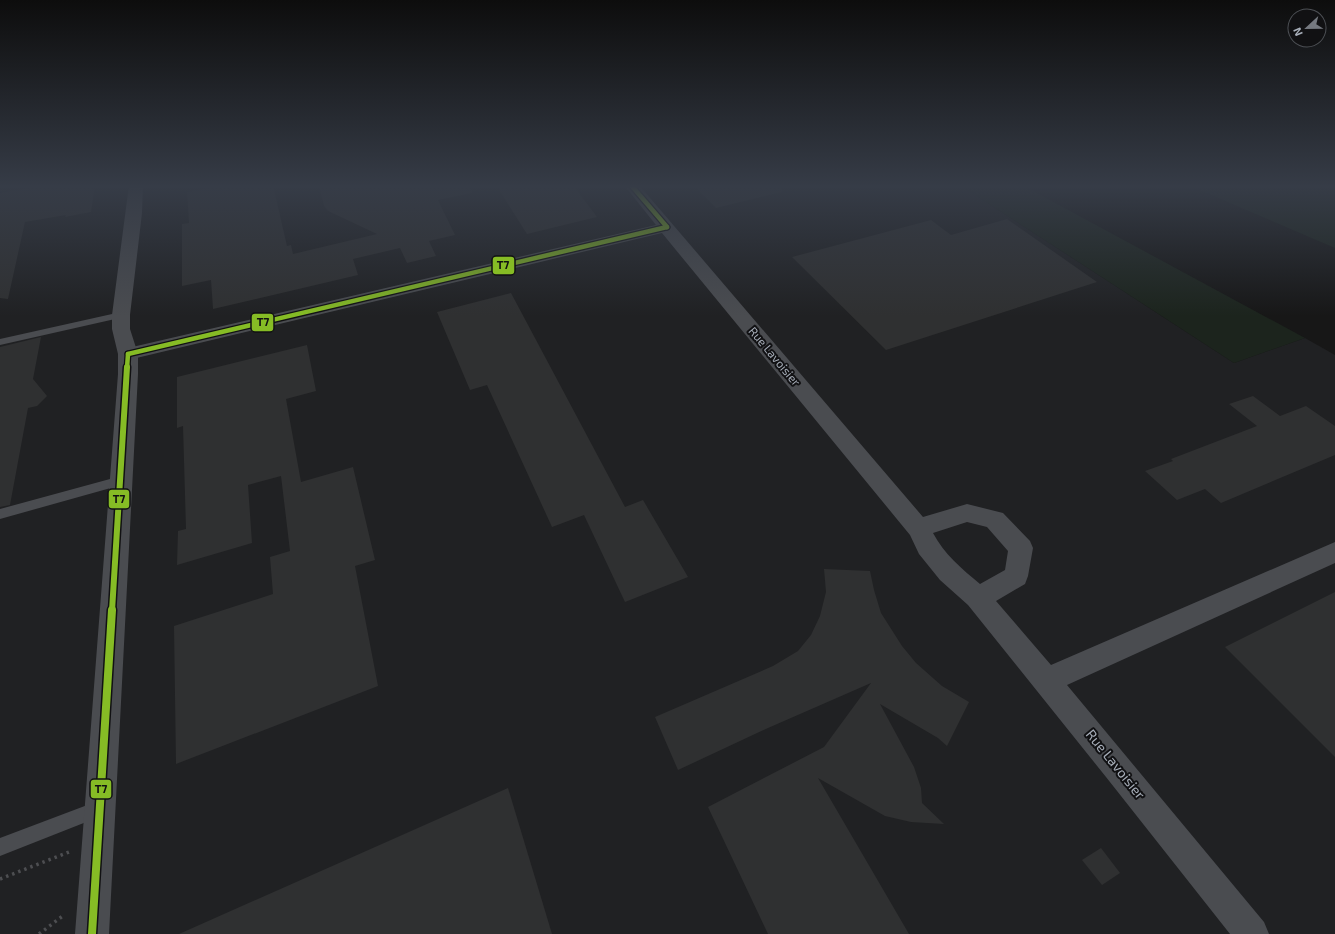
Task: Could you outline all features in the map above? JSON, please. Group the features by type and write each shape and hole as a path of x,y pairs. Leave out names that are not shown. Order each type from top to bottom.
{"street":[{"path":"92,934 128,354 121,329 121,315 132,229"},
{"path":"128,354 660,229"},
{"name":"Rue Lavoisier","path":"668,229 918,528 928,547 945,568 977,596 1047,680 1252,934"},
{"path":"918,528 967,512 995,520 1021,548 1016,576 994,590 977,596"},
{"path":"1047,680 1335,552"}],"lane":[{"path":"0,342 121,315"},
{"path":"0,514 121,481"},
{"path":"0,847 99,809"}],"path":[{"path":"0,879 98,841"}],"shaded area":[{"path":"0,229 1027,229 1234,363 1305,338 1335,355 1335,934 0,934"},
{"path":"1027,229 1103,229 1305,338 1234,363"},
{"path":"1290,229 1335,229 1335,248"}],"building":[{"path":"0,229 24,229 8,299 0,298"},
{"path":"182,229 283,229 287,246 291,245 293,254 377,234 365,229 452,229 455,235 429,241 436,256 407,263 400,248 353,259 358,275 213,309 211,280 182,286"},
{"path":"524,229 549,229 527,234"},
{"path":"899,229 942,229 951,235 973,229 1021,229 1097,282 886,350 792,257"},
{"path":"511,293 625,507 643,500 688,577 625,602 584,515 552,527 487,385 470,390 437,312"},
{"path":"41,337 33,379 47,396 37,406 28,408 10,505 0,507 0,347"},
{"path":"307,345 316,391 286,399 301,482 353,467 375,560 355,566 378,686 176,764 174,626 273,594 270,557 290,551 281,476 248,485 252,543 177,565 178,531 186,529 183,426 177,428 177,377"},
{"path":"1253,396 1280,416 1306,406 1335,426 1335,455 1221,503 1205,489 1177,500 1145,471 1173,461 1171,459 1257,426 1229,404"},
{"path":"824,569 870,571 881,613 902,646 916,663 942,686 969,702 947,746 938,738 880,704 914,767 921,788 922,803 944,824 911,822 885,816 818,778 909,934 768,934 708,807 824,747 871,683 768,728 678,770 655,717 773,666 798,651 811,635 820,616 826,592"},
{"path":"1335,592 1335,757 1225,647"},
{"path":"508,788 552,934 179,934"},
{"path":"1101,848 1120,873 1102,885 1082,860"}],"transit line":[{"name":"T7","path":"128,354 660,229"},
{"name":"T7","path":"92,934 128,354"}]}
